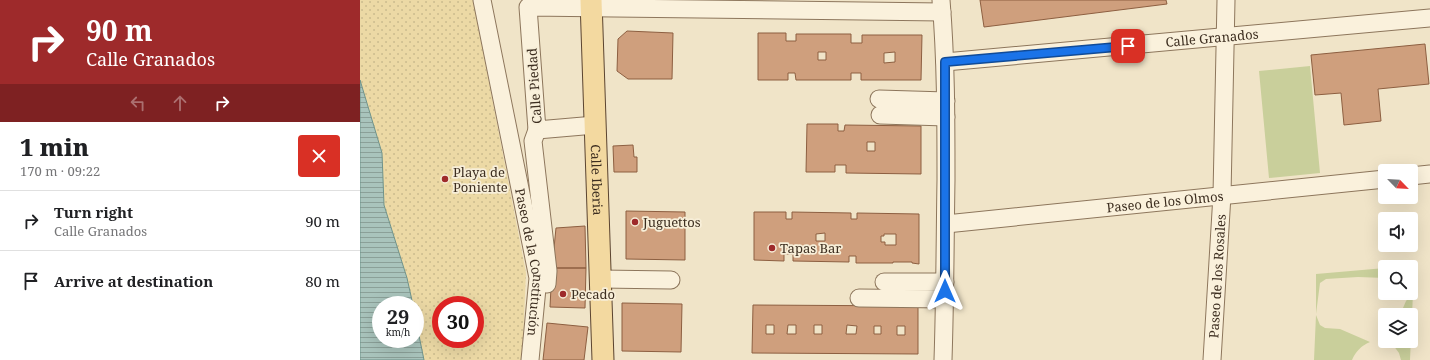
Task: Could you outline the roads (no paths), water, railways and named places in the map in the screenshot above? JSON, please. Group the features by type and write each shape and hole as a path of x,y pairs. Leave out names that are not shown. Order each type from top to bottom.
{"main road":[{"name":"Calle Iberia","path":"592,4 603,360"}],"street":[{"name":"Paseo de la Constitución","path":"482,0 538,278 530,360"},
{"name":"Paseo de los Rosales","path":"1212,360 1222,195 1224,37 1226,0"},
{"path":"592,4 941,6 945,62 946,109 946,282 943,360"},
{"name":"Calle Piedad","path":"592,4 528,7 537,130 595,125"},
{"name":"Calle Granados","path":"945,62 1430,18"},
{"path":"880,107 946,109"},
{"path":"537,130 533,141 548,271 540,360"},
{"path":"1418,175 1430,174"},
{"name":"Paseo de los Olmos","path":"946,224 1378,180"},
{"path":"601,278 671,280"},
{"path":"884,282 946,282"},
{"path":"859,298 945,299"}],"water":[{"path":"360,80 382,153 384,205 407,278 411,296 372,296 372,348 422,348 424,360 360,360"}],"place":[{"name":"Playa de Poniente","path":"445,179"},
{"name":"Juguettos","path":"635,222"},
{"name":"Tapas Bar","path":"772,248"},
{"name":"Pecado","path":"563,294"}]}
